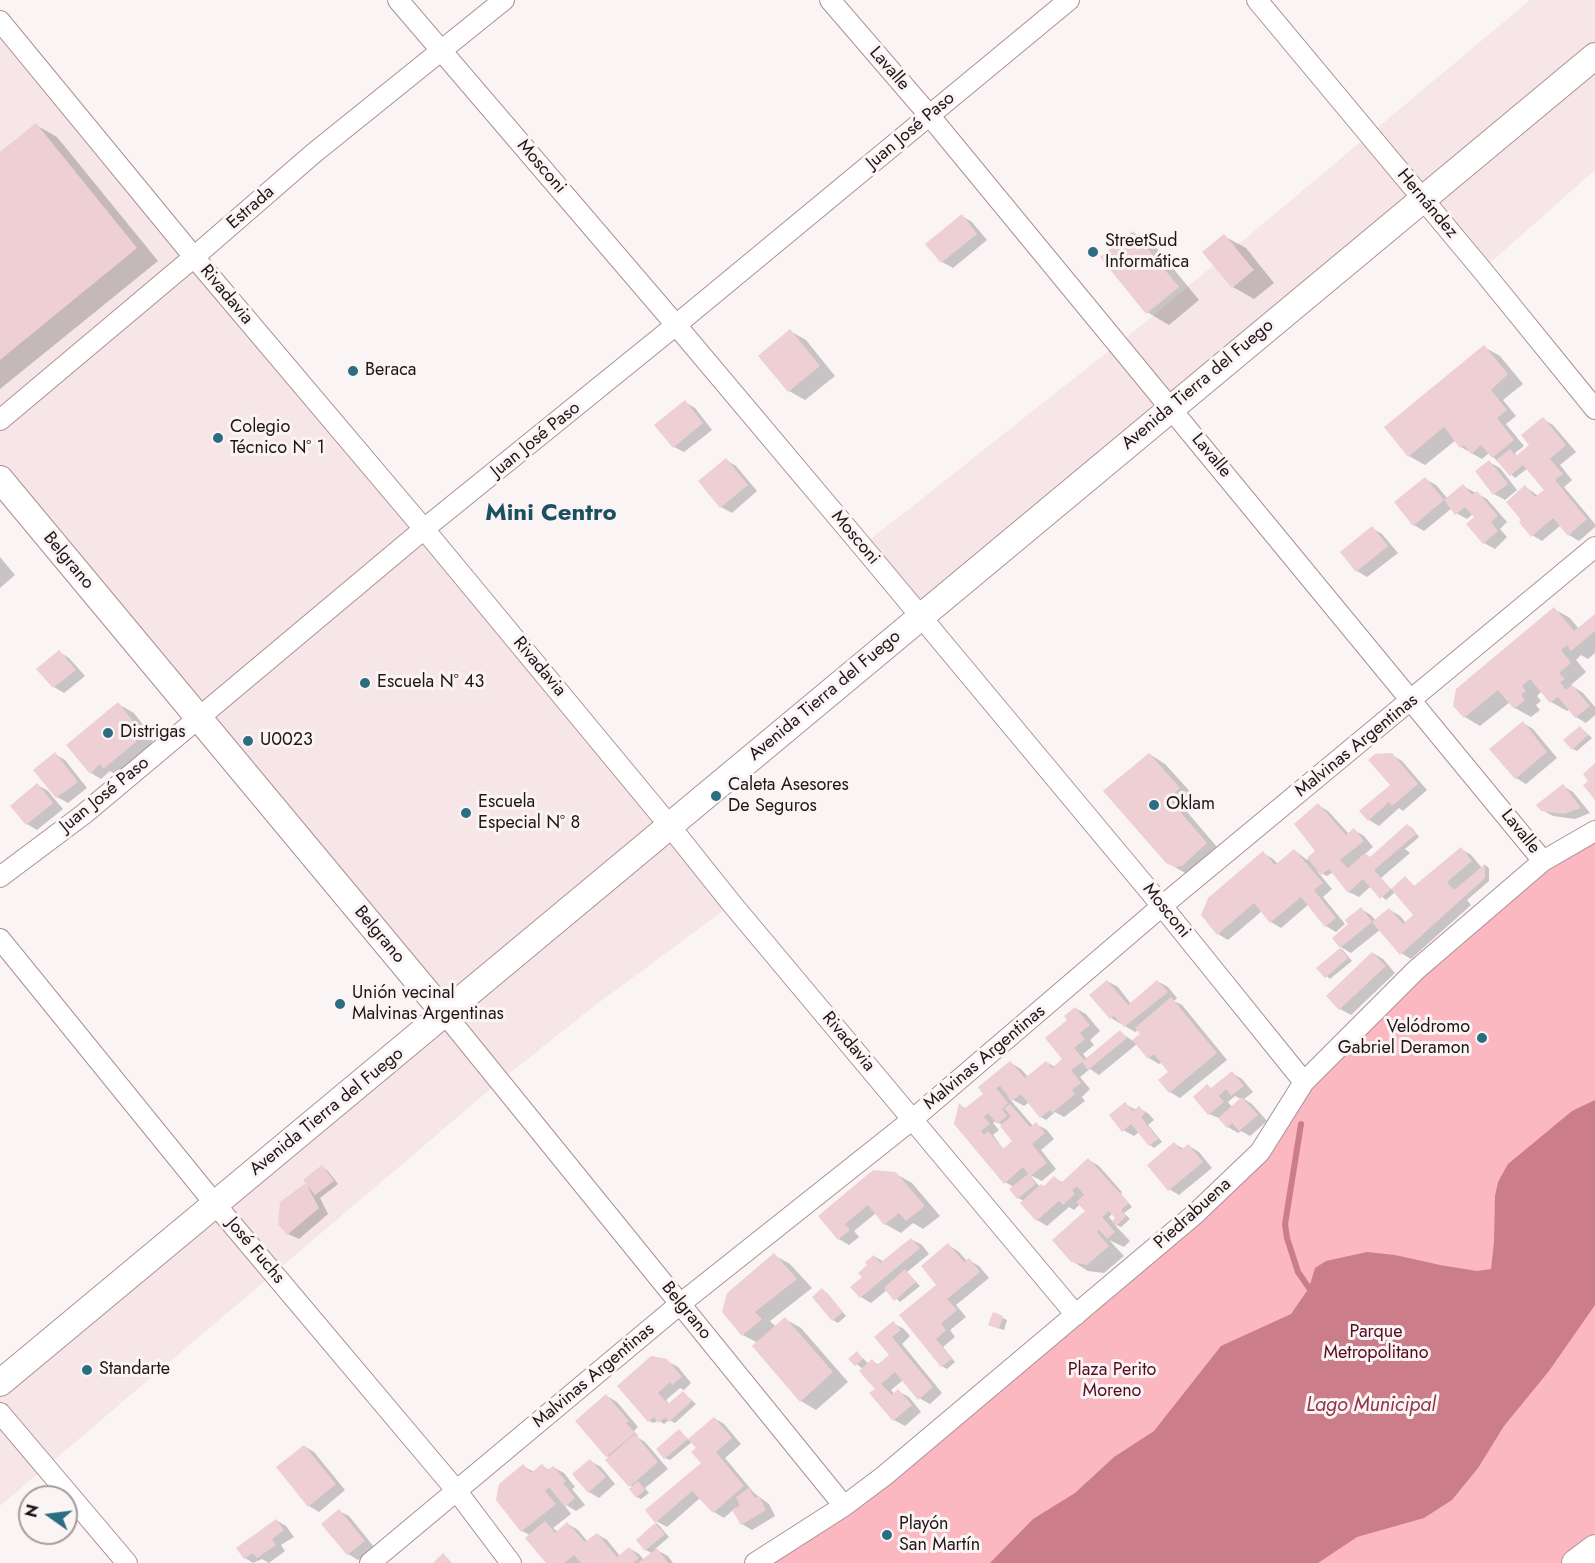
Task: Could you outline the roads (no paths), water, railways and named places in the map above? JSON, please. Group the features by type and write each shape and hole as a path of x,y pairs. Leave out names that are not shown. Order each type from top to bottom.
{"street":[{"name":"Mosconi","path":"398,0 676,325 1162,906 1304,1082"},
{"name":"Estrada","path":"0,420 314,153 504,0"},
{"name":"Lavalle","path":"830,0 929,115 1543,861"},
{"name":"Juan José Paso","path":"0,877 84,814 424,529 676,325 1069,0"},
{"name":"Hernández","path":"1257,0 1595,410"},
{"name":"Rivadavia","path":"0,21 1076,1315"},
{"name":"Avenida Tierra del Fuego","path":"0,1383 1595,56"},
{"name":"Belgrano","path":"0,479 446,1014 844,1506"},
{"name":"Malvinas Argentinas","path":"370,1563 680,1304 913,1119 1162,906 1413,701 1595,548"},
{"name":"Piedrabuena","path":"755,1563 844,1506 884,1476 1195,1214 1260,1152 1304,1082 1416,970 1543,861 1595,831"},
{"name":"José Fuchs","path":"0,939 215,1204 456,1490 511,1563"},
{"path":"0,1413 127,1563"},
{"path":"1575,1563 1595,1548"}],"water":[{"name":"Lago Municipal","path":"1595,1100 1595,1305 1549,1371 1504,1426 1478,1468 1452,1500 1424,1518 1357,1537 1318,1563 990,1563 1033,1519 1075,1493 1114,1457 1154,1431 1221,1346 1291,1314 1309,1288 1315,1268 1326,1261 1367,1252 1395,1255 1477,1271 1491,1269 1495,1196 1498,1182 1508,1164 1572,1111"}],"waterway":[{"path":"1301,1124 1285,1224 1298,1272 1309,1288"}],"place":[{"name":"StreetSud Informática","path":"1093,252"},
{"name":"Beraca","path":"353,371"},
{"name":"Colegio Técnico Nº 1","path":"218,438"},
{"name":"Escuela Nº 43","path":"365,683"},
{"name":"Distrigas","path":"108,733"},
{"name":"U0023","path":"248,741"},
{"name":"Caleta Asesores De Seguros","path":"716,796"},
{"name":"Oklam","path":"1154,805"},
{"name":"Escuela Especial Nº 8","path":"466,813"},
{"name":"Unión vecinal Malvinas Argentinas","path":"340,1004"},
{"name":"Velódromo Gabriel Deramon","path":"1482,1038"},
{"name":"Standarte","path":"87,1370"},
{"name":"Playón San Martín","path":"887,1535"}],"district":[{"name":"Mini Centro","path":"551,514"}],"park label":[{"name":"Parque Metropolitano","path":"1376,1343"},
{"name":"Plaza Perito Moreno","path":"1112,1381"}]}
